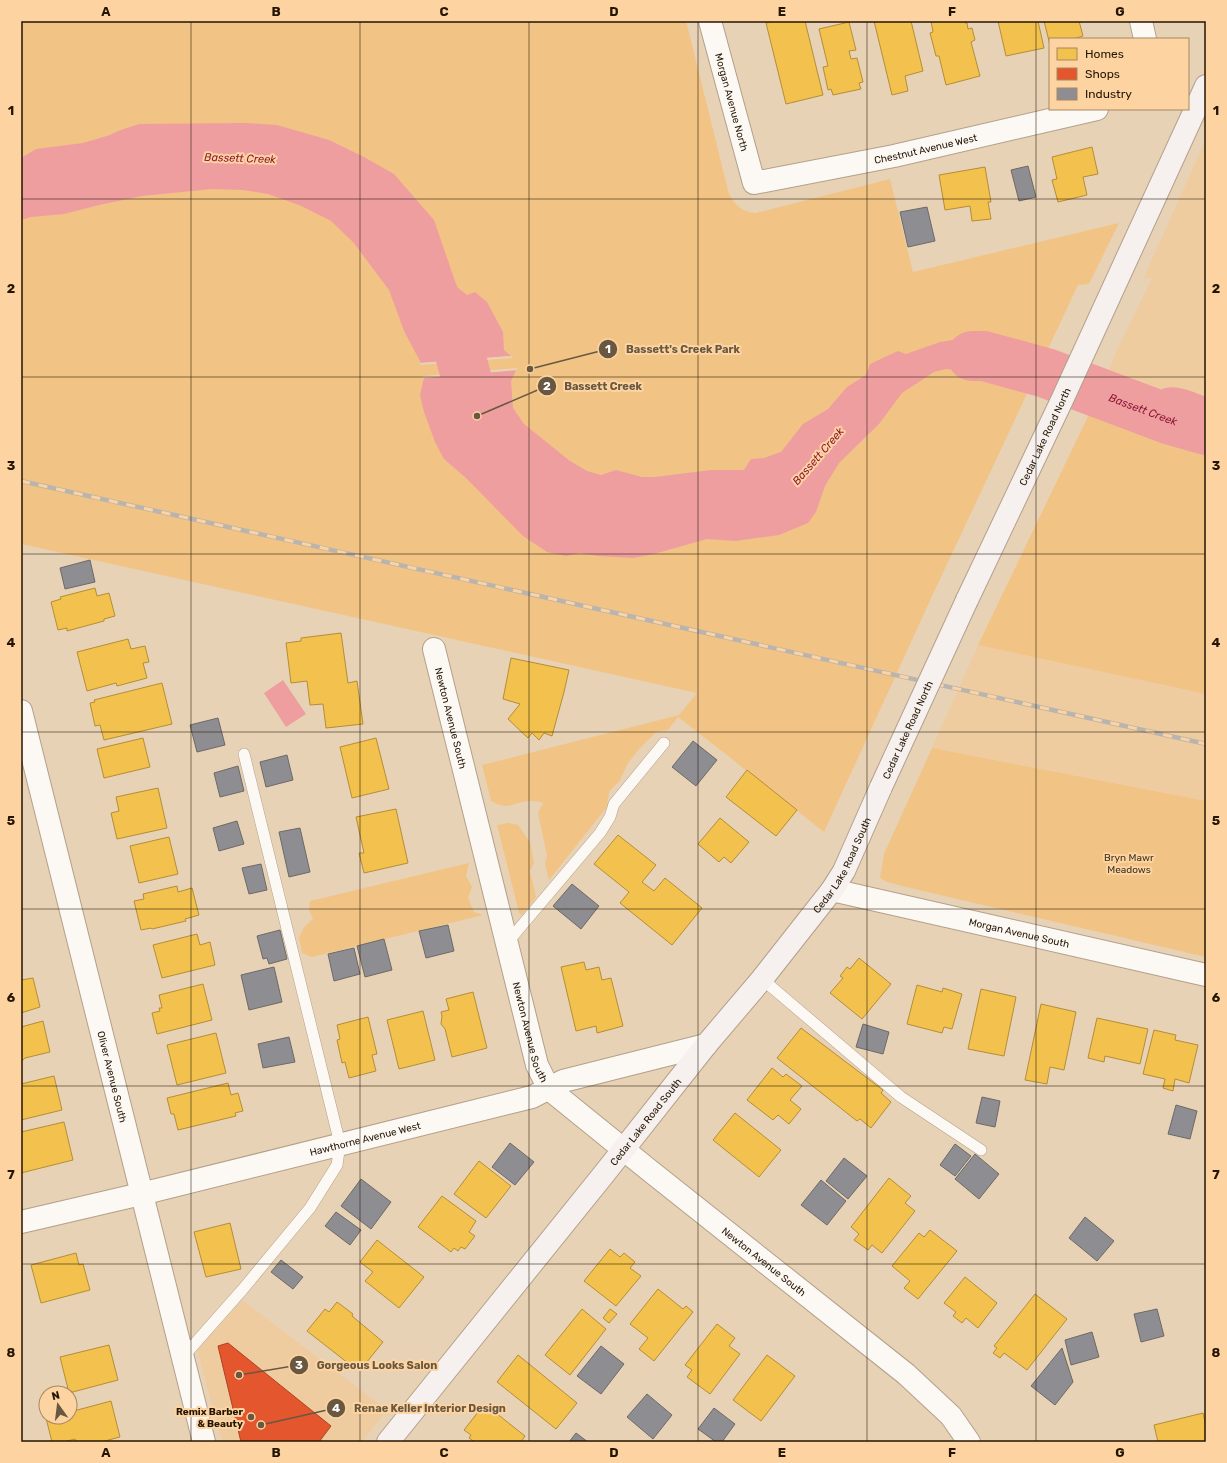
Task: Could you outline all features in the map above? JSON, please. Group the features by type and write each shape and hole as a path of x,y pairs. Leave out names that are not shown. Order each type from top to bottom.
{"street":[{"name":"Morgan Avenue North","path":"710,21 754,183"},
{"path":"1140,21 1145,38"},
{"name":"Cedar Lake Road North","path":"881,787 966,600 1062,400 1190,111 1206,86"},
{"name":"Chestnut Avenue West","path":"754,183 894,156 1093,110"},
{"name":"Newton Avenue South","path":"434,649 537,1065 549,1089 623,1150 906,1374 950,1416 969,1442"},
{"name":"Oliver Avenue South","path":"21,711 204,1442"},
{"name":"Cedar Lake Road South","path":"388,1442 706,1045 762,979 832,890 844,871 881,787"},
{"name":"Morgan Avenue South","path":"832,890 1206,975"},
{"name":"Hawthorne Avenue West","path":"21,1222 141,1194 532,1097 564,1081 706,1045"}],"lane":[{"path":"507,942 600,833 610,817 614,804 664,743"},
{"path":"183,1357 243,1290 310,1208 337,1165 340,1144 244,754"},
{"path":"762,979 901,1098 981,1150"}],"shaded area":[{"path":"1206,139 1206,445 1094,404 1119,346 1152,278 1143,279"},
{"path":"978,645 1206,694 1206,801 932,748"},
{"path":"242,1300 387,1410 362,1442 222,1442 197,1350"}],"green space":[{"path":"21,21 686,21 729,194 734,202 743,210 756,213 890,179 913,272 1119,223 1089,284 1078,285 934,592 824,832 678,717 668,730 656,732 628,763 620,780 609,792 607,807 549,880 545,864 547,855 538,813 543,803 530,801 510,806 502,806 491,801 482,765 679,715 697,693 21,544"},
{"path":"1094,404 1206,445 1206,694 978,645"},
{"name":"Bryn Mawr Meadows","path":"932,748 1206,801 1206,957 906,887 887,882 880,878 884,854"},
{"path":"508,823 518,825 530,842 534,863 530,871 536,897 522,915 519,913 497,825"},
{"path":"469,863 466,876 472,887 468,898 474,912 483,915 312,957 302,953 299,938 304,927 313,919 309,909 310,901"}],"water":[{"path":"245,123 277,125 329,140 394,174 434,220 457,287 467,295 475,292 487,302 503,332 504,350 511,356 421,363 404,331 389,290 353,242 331,221 299,205 268,194 243,190 212,189 142,196 64,214 31,217 21,220 21,158 36,149 83,143 139,124"},
{"path":"998,335 1002,338 1047,352 1031,387 984,374 960,370 946,369 934,372 902,393 879,424 839,463 825,486 816,512 808,523 779,535 735,541 707,539 654,554 633,558 598,556 579,553 566,556 547,552 523,536 466,478 444,459 435,442 424,412 420,395 424,378 516,370 511,381 513,408 524,424 570,461 587,471 601,475 616,470 642,477 655,477 711,470 744,470 751,459 764,458 781,452 803,424 828,409 847,387 866,375 870,364 898,351 906,354 940,342"},
{"path":"1108,371 1129,379 1156,393 1162,389 1174,387 1206,397 1206,446 1152,433 1089,413"},
{"path":"283,680 306,714 286,727 264,693"}],"pier":[{"path":"513,356 512,358 421,365 419,363"},
{"path":"516,368 518,370 422,378 423,376"}],"building: Homes":[{"path":"773,21 805,21 823,95 786,104 766,23"},
{"path":"874,21 911,21 923,71 905,76 908,91 892,95"},
{"path":"931,21 964,21 967,23 968,29 972,28 975,40 971,42 980,76 946,85 939,56 936,56 930,33 933,32"},
{"path":"998,21 1038,21 1044,48 1006,56"},
{"path":"1044,21 1079,21 1083,36 1076,38 1049,38 1049,41"},
{"path":"849,22 856,50 849,51 851,59 857,58 863,82 859,83 861,89 833,95 831,89 828,90 823,67 828,66 819,29"},
{"path":"1092,147 1098,174 1083,177 1087,195 1058,202 1052,180 1057,179 1052,157"},
{"path":"985,167 991,202 988,202 991,219 972,221 970,206 945,210 939,175"},
{"path":"95,588 97,596 109,593 115,616 104,619 104,621 67,631 67,628 58,630 51,602 61,599 60,597"},
{"path":"341,633 348,683 357,681 363,724 326,728 323,704 310,705 307,681 291,683 286,643 301,641 301,638"},
{"path":"128,639 131,649 145,646 149,662 143,663 147,678 117,686 116,683 87,691 77,652"},
{"path":"511,658 569,670 552,736 544,733 539,740 532,733 528,738 508,719 520,704 503,699"},
{"path":"162,683 172,724 104,740 100,725 95,726 90,703 95,702 94,700"},
{"path":"143,738 150,767 104,778 97,749"},
{"path":"376,738 389,789 352,798 340,747"},
{"path":"747,770 797,810 776,836 726,797"},
{"path":"158,788 167,828 117,839 111,813 119,811 116,797"},
{"path":"396,809 408,863 364,873 359,853 364,853 356,817"},
{"path":"720,818 749,842 731,863 724,857 719,862 698,844"},
{"path":"618,835 656,865 642,882 654,891 665,878 702,908 672,945 620,903 629,892 594,864"},
{"path":"169,837 178,874 139,883 130,846"},
{"path":"177,886 178,892 192,888 199,915 185,919 186,921 141,930 134,901 144,899 143,894"},
{"path":"197,934 200,945 210,942 215,965 162,978 153,945"},
{"path":"859,958 891,984 862,1019 830,993 843,978 840,976 847,967 850,969"},
{"path":"584,962 586,970 599,967 602,980 611,978 623,1026 597,1033 596,1026 576,1031 561,967"},
{"path":"33,978 40,1007 21,1013 21,980"},
{"path":"203,984 212,1020 157,1034 152,1013 160,1011 159,1008 162,1008 159,995"},
{"path":"917,985 942,992 943,988 962,994 952,1029 944,1027 942,1033 907,1024"},
{"path":"981,989 1016,997 1004,1056 968,1049"},
{"path":"473,992 487,1048 452,1057 445,1029 441,1024 441,1012 449,1010 446,999"},
{"path":"1041,1004 1076,1012 1064,1070 1050,1067 1047,1084 1025,1080"},
{"path":"423,1011 435,1060 399,1069 387,1020"},
{"path":"368,1017 377,1054 372,1055 376,1071 349,1078 345,1062 342,1063 337,1040 340,1039 337,1025"},
{"path":"1097,1018 1148,1029 1140,1064 1105,1056 1104,1062 1088,1058"},
{"path":"43,1021 50,1052 25,1058 21,1062 21,1027"},
{"path":"801,1028 883,1090 881,1093 891,1102 871,1128 860,1119 857,1121 777,1058"},
{"path":"1154,1030 1176,1035 1175,1040 1198,1045 1189,1083 1175,1079 1173,1091 1163,1088 1165,1079 1143,1074"},
{"path":"216,1033 226,1073 177,1085 167,1045"},
{"path":"772,1068 783,1077 786,1074 802,1086 790,1100 801,1109 789,1124 778,1115 773,1120 747,1100"},
{"path":"54,1076 62,1110 21,1120 21,1084"},
{"path":"228,1083 231,1095 238,1093 243,1111 235,1113 236,1116 178,1130 174,1114 171,1114 167,1098"},
{"path":"735,1113 781,1150 759,1177 713,1140"},
{"path":"64,1122 73,1160 21,1173 21,1132"},
{"path":"479,1161 511,1186 486,1218 454,1194"},
{"path":"889,1178 911,1196 905,1203 915,1211 882,1253 872,1245 868,1250 854,1240 859,1234 851,1227"},
{"path":"442,1196 476,1221 469,1232 475,1236 465,1249 461,1247 458,1251 454,1248 451,1252 418,1227"},
{"path":"230,1223 241,1269 206,1277 194,1232"},
{"path":"930,1230 957,1251 918,1299 904,1288 910,1281 892,1266 919,1233 924,1237"},
{"path":"377,1240 424,1277 399,1308 365,1281 373,1272 360,1262"},
{"path":"610,1249 620,1257 624,1253 635,1262 630,1268 641,1276 616,1306 584,1281"},
{"path":"76,1253 79,1265 83,1264 90,1290 41,1303 31,1265"},
{"path":"965,1277 997,1303 978,1328 966,1318 962,1323 953,1316 956,1312 944,1303"},
{"path":"658,1289 683,1309 686,1306 693,1312 654,1361 639,1349 648,1338 630,1324"},
{"path":"1035,1294 1067,1319 1027,1370 1004,1353 1000,1358 993,1353 997,1348 994,1346"},
{"path":"337,1302 353,1314 352,1316 383,1342 362,1368 356,1364 353,1367 307,1331 325,1309 329,1312"},
{"path":"582,1309 606,1329 570,1375 545,1355"},
{"path":"610,1309 617,1314 609,1323 603,1318"},
{"path":"717,1324 735,1338 729,1346 740,1354 710,1394 687,1377 692,1370 685,1365"},
{"path":"109,1345 118,1380 78,1391 78,1385 67,1385 60,1357"},
{"path":"518,1355 577,1403 556,1429 497,1382"},
{"path":"767,1355 795,1376 761,1421 733,1400"},
{"path":"111,1401 120,1437 101,1442 76,1442 75,1439 63,1442 52,1442 48,1425 78,1425 78,1410"},
{"path":"482,1407 488,1412 491,1409 525,1436 521,1442 475,1442 469,1438 471,1435 464,1430"},
{"path":"1203,1413 1206,1426 1206,1442 1158,1442 1154,1425"}],"building: Shops":[{"path":"228,1343 331,1426 319,1442 241,1442 218,1346"}],"building: Industry":[{"path":"1028,166 1036,197 1019,201 1011,170"},
{"path":"927,207 935,241 908,247 900,212"},
{"path":"90,560 95,582 65,589 60,568"},
{"path":"218,718 225,745 197,752 190,725"},
{"path":"693,741 717,760 696,786 672,767"},
{"path":"287,755 293,780 266,787 260,762"},
{"path":"238,766 244,791 220,797 214,773"},
{"path":"237,821 244,844 219,851 213,828"},
{"path":"300,828 310,872 289,877 279,832"},
{"path":"261,864 267,890 249,894 242,868"},
{"path":"572,884 599,906 581,929 553,906"},
{"path":"448,925 454,951 426,958 419,931"},
{"path":"280,930 287,959 269,964 267,958 263,959 257,936"},
{"path":"384,939 392,970 365,977 357,946"},
{"path":"354,948 360,974 334,981 328,954"},
{"path":"274,967 282,1002 249,1010 241,975"},
{"path":"863,1024 889,1032 883,1054 856,1047"},
{"path":"289,1037 295,1062 263,1068 258,1044"},
{"path":"982,1097 1000,1101 995,1127 976,1123"},
{"path":"1176,1105 1197,1111 1190,1139 1168,1134"},
{"path":"510,1143 534,1162 515,1185 492,1167"},
{"path":"955,1144 971,1156 955,1176 940,1165"},
{"path":"975,1154 999,1174 979,1199 955,1179"},
{"path":"844,1158 867,1176 848,1199 826,1181"},
{"path":"361,1179 391,1202 371,1229 341,1206"},
{"path":"821,1180 846,1201 827,1225 801,1205"},
{"path":"336,1212 361,1230 350,1245 325,1226"},
{"path":"1085,1217 1114,1241 1097,1261 1069,1238"},
{"path":"281,1260 303,1277 293,1289 271,1272"},
{"path":"1157,1309 1164,1336 1141,1342 1134,1314"},
{"path":"1092,1332 1099,1357 1071,1365 1065,1340"},
{"path":"601,1346 624,1364 601,1394 577,1376"},
{"path":"1062,1348 1073,1382 1055,1405 1031,1386"},
{"path":"647,1394 672,1415 653,1439 627,1417"},
{"path":"714,1408 735,1424 722,1442 716,1442 698,1429"},
{"path":"576,1433 588,1442 569,1442"}],"waterway":[{"name":"Bassett Creek","path":"434,296 456,340 477,416 489,439"},
{"name":"Bassett Creek","path":"972,356 984,356 1046,373 1171,420 1206,430"}],"railway":[{"path":"21,481 1206,744"}],"place":[{"name":"Bassett's Creek Park","path":"530,369"},
{"name":"Bassett Creek","path":"477,416"},
{"name":"Gorgeous Looks Salon","path":"239,1375"},
{"name":"Remix Barber & Beauty","path":"251,1417"},
{"name":"Renae Keller Interior Design","path":"261,1425"}]}
